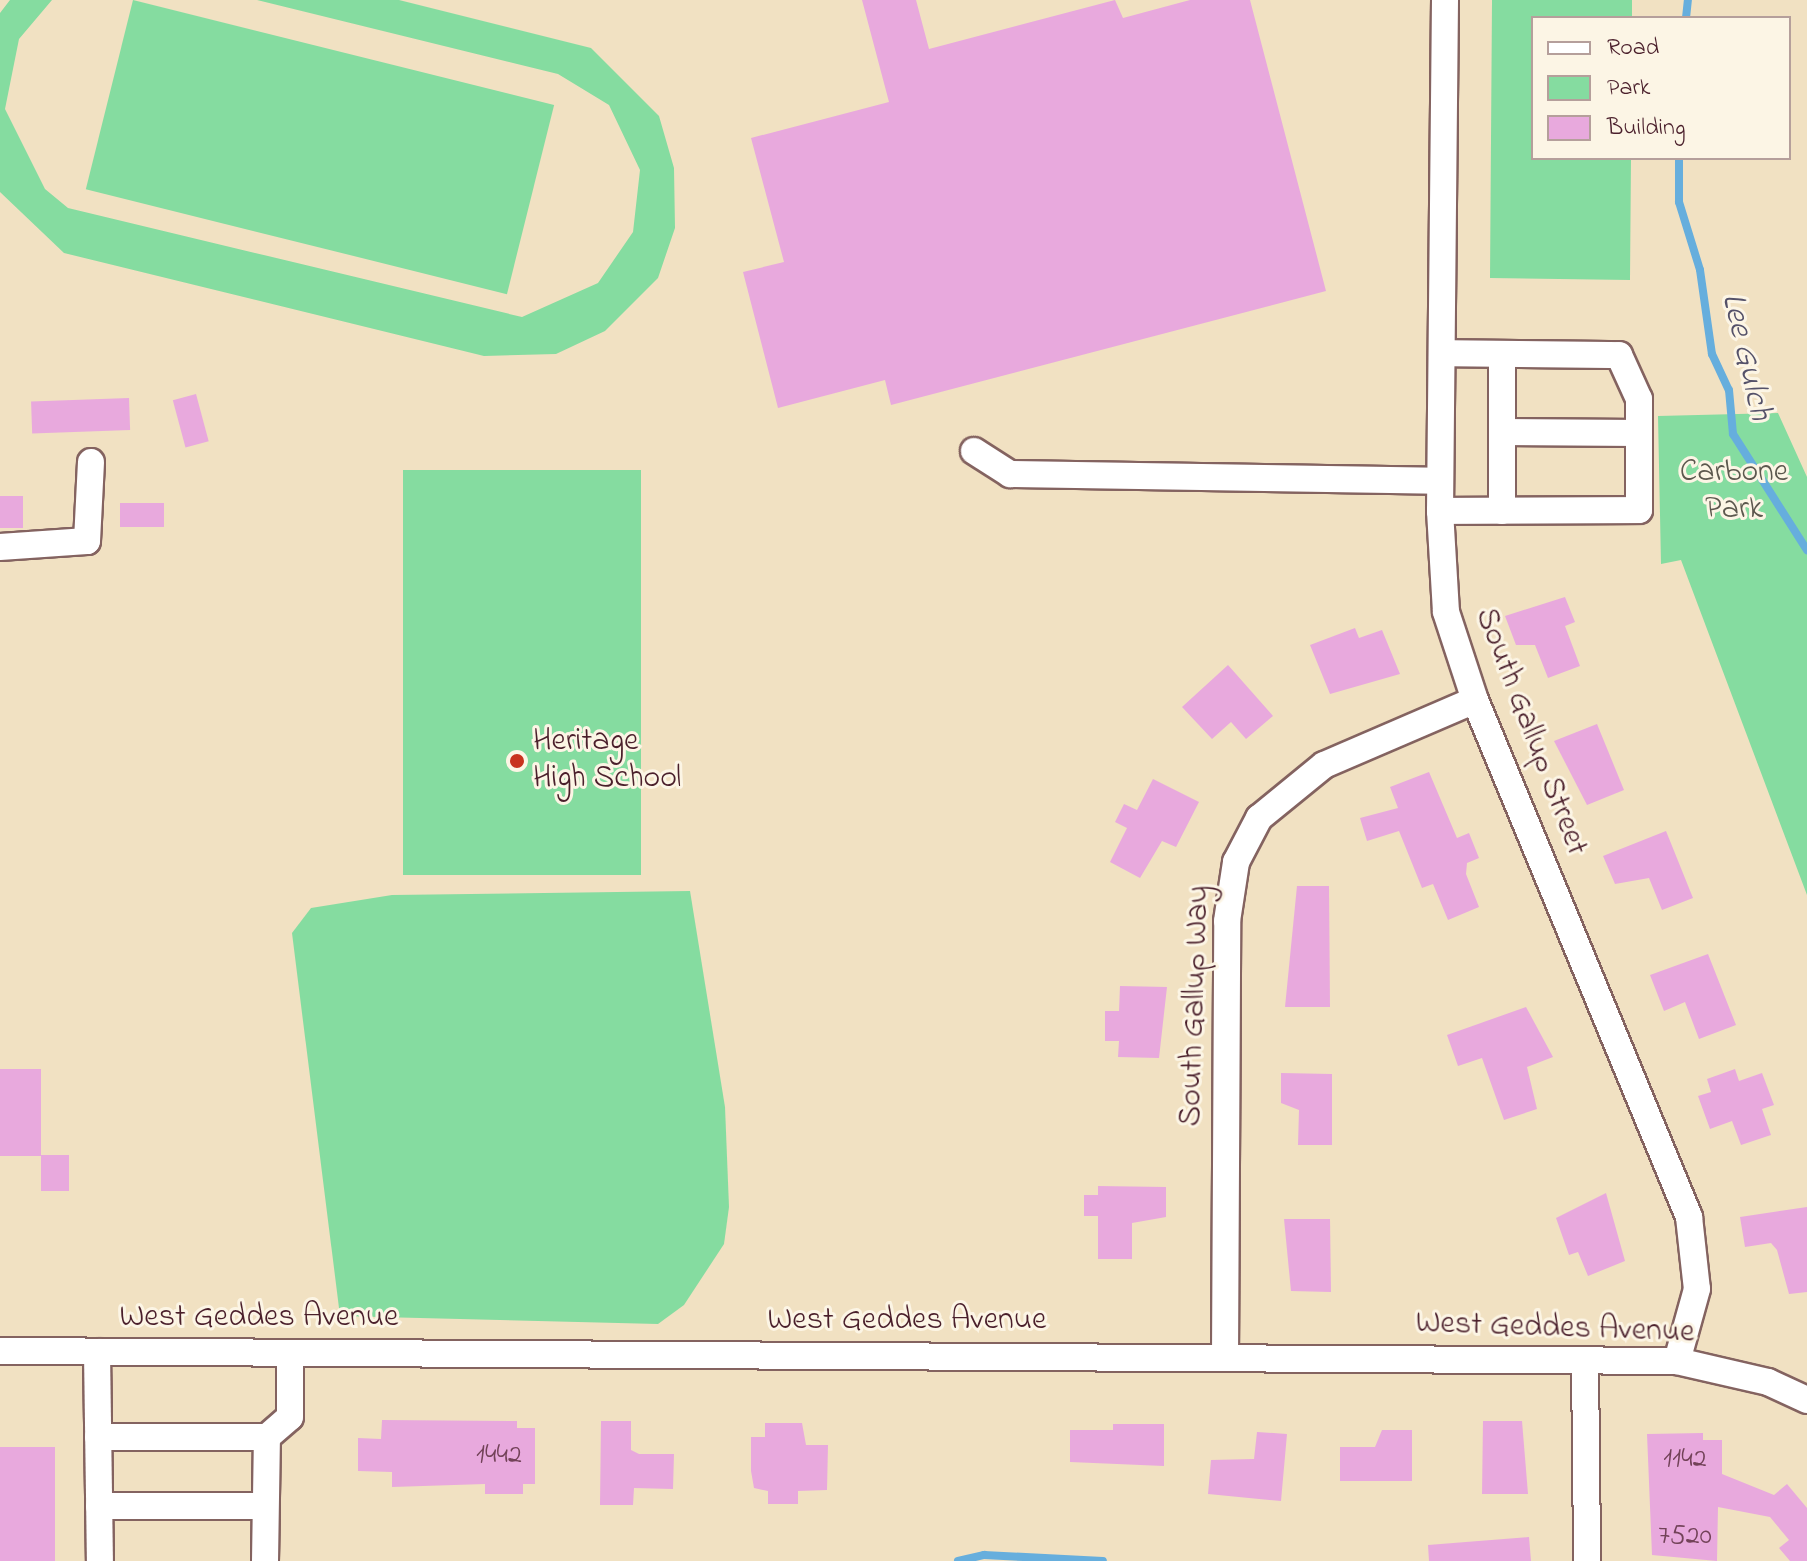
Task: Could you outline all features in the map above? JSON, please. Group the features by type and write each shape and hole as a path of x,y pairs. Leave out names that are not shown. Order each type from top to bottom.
{"street":[{"name":"South Gallup Street","path":"1445,0 1440,511 1446,612 1475,700 1689,1217 1697,1289 1677,1361"},
{"path":"1440,511 1639,510 1639,399 1619,355 1442,353"},
{"path":"1502,354 1502,511"},
{"path":"1502,432 1639,433"},
{"path":"974,451 1010,474 1440,481"},
{"path":"0,547 87,541 91,462"},
{"name":"South Gallup Way","path":"1225,1356 1227,921 1236,862 1259,818 1324,765 1475,700"},
{"name":"West Geddes Avenue","path":"0,1351 1677,1361 1768,1382 1807,1400"},
{"path":"97,1352 100,1561"},
{"path":"98,1437 267,1437 290,1417 290,1353"},
{"path":"1585,1361 1587,1561"},
{"path":"265,1561 267,1437"},
{"path":"99,1506 265,1506"}],"green space":[{"path":"10,0 52,0 19,39 5,109 45,189 68,208 522,317 598,283 633,232 640,170 609,105 558,74 257,0 399,0 591,48 659,116 674,168 675,228 658,278 605,331 556,354 484,356 64,253 0,192 0,13"},
{"path":"133,0 554,105 507,294 86,189"},
{"path":"1492,0 1632,0 1632,16 1531,16 1531,160 1631,160 1630,280 1490,278"},
{"name":"Carbone Park","path":"1778,413 1807,477 1807,895 1681,560 1661,564 1658,416"},
{"path":"403,470 641,470 641,875 403,875"},
{"path":"690,891 725,1107 729,1207 724,1244 684,1305 658,1324 340,1316 292,933 311,908 392,895"}],"building":[{"path":"862,0 916,0 929,49 1115,0 1123,18 1190,0 1250,0 1326,291 891,405 885,380 778,408 743,272 784,262 751,138 889,102"},
{"path":"196,394 209,441 185,448 173,400"},
{"path":"129,398 130,430 32,433 31,401"},
{"path":"0,496 23,496 23,528 0,528"},
{"path":"120,503 164,503 164,527 120,527"},
{"path":"1565,597 1575,622 1565,626 1580,666 1548,678 1535,645 1516,645 1505,616"},
{"path":"1355,628 1359,638 1382,630 1400,674 1330,694 1310,645"},
{"path":"1228,665 1273,716 1246,739 1231,722 1212,739 1182,707"},
{"path":"1597,724 1624,790 1587,805 1554,741"},
{"path":"1429,772 1457,838 1469,833 1479,858 1467,863 1466,874 1479,907 1448,920 1433,884 1422,888 1399,831 1367,841 1360,818 1398,808 1390,787"},
{"path":"1153,779 1199,802 1176,847 1162,841 1140,878 1110,862 1127,828 1115,822 1124,804 1137,810"},
{"path":"1666,831 1693,898 1662,910 1649,878 1615,884 1603,856"},
{"path":"1297,886 1329,886 1330,1007 1285,1007"},
{"path":"1708,954 1736,1025 1699,1039 1685,1002 1664,1011 1650,975"},
{"path":"1120,986 1167,987 1159,1058 1118,1057 1119,1041 1105,1041 1105,1011 1119,1011"},
{"path":"1526,1007 1553,1057 1527,1067 1537,1109 1504,1120 1482,1058 1458,1066 1447,1035"},
{"path":"0,1069 41,1069 41,1156 0,1156"},
{"path":"1735,1069 1739,1081 1762,1073 1774,1105 1762,1109 1771,1135 1741,1145 1732,1121 1710,1129 1698,1096 1711,1092 1707,1079"},
{"path":"1281,1073 1332,1074 1332,1145 1298,1145 1299,1110 1281,1103"},
{"path":"41,1155 69,1155 69,1191 41,1191"},
{"path":"1098,1186 1166,1187 1166,1217 1132,1223 1132,1259 1098,1259 1098,1216 1084,1216 1084,1195 1098,1195"},
{"path":"1606,1193 1625,1261 1588,1276 1578,1252 1569,1255 1556,1218"},
{"path":"1807,1207 1807,1292 1789,1294 1777,1250 1771,1243 1745,1247 1740,1217"},
{"path":"1284,1219 1330,1219 1331,1292 1291,1291"},
{"path":"382,1420 517,1421 517,1428 535,1428 535,1484 523,1484 523,1494 485,1494 485,1484 392,1487 392,1472 358,1471 358,1438 381,1439"},
{"path":"601,1421 631,1421 631,1450 639,1454 674,1454 673,1489 634,1488 633,1505 600,1505"},
{"path":"1483,1421 1522,1421 1528,1494 1482,1494"},
{"path":"765,1423 802,1423 806,1445 828,1445 827,1490 798,1491 798,1504 768,1504 768,1491 754,1488 751,1471 751,1437 765,1437"},
{"path":"1113,1424 1164,1424 1164,1466 1070,1462 1070,1430 1113,1430"},
{"path":"1382,1430 1412,1430 1412,1481 1340,1481 1340,1447 1375,1447"},
{"path":"1257,1432 1287,1434 1281,1501 1208,1494 1211,1460 1254,1459"},
{"path":"1703,1433 1703,1440 1722,1440 1722,1474 1774,1495 1787,1484 1807,1508 1807,1561 1790,1561 1779,1548 1789,1540 1770,1517 1718,1507 1717,1561 1652,1555 1647,1434"},
{"path":"0,1447 55,1447 55,1561 0,1561"},
{"path":"1529,1537 1531,1561 1429,1561 1428,1545"}],"waterway":[{"name":"Lee Gulch","path":"1686,16 1688,0"},
{"name":"Lee Gulch","path":"1679,160 1679,202 1700,270 1712,354 1729,390 1733,434 1807,550"},
{"path":"958,1561 984,1555 1103,1561"}],"place":[{"name":"Heritage High School","path":"517,761"}]}
